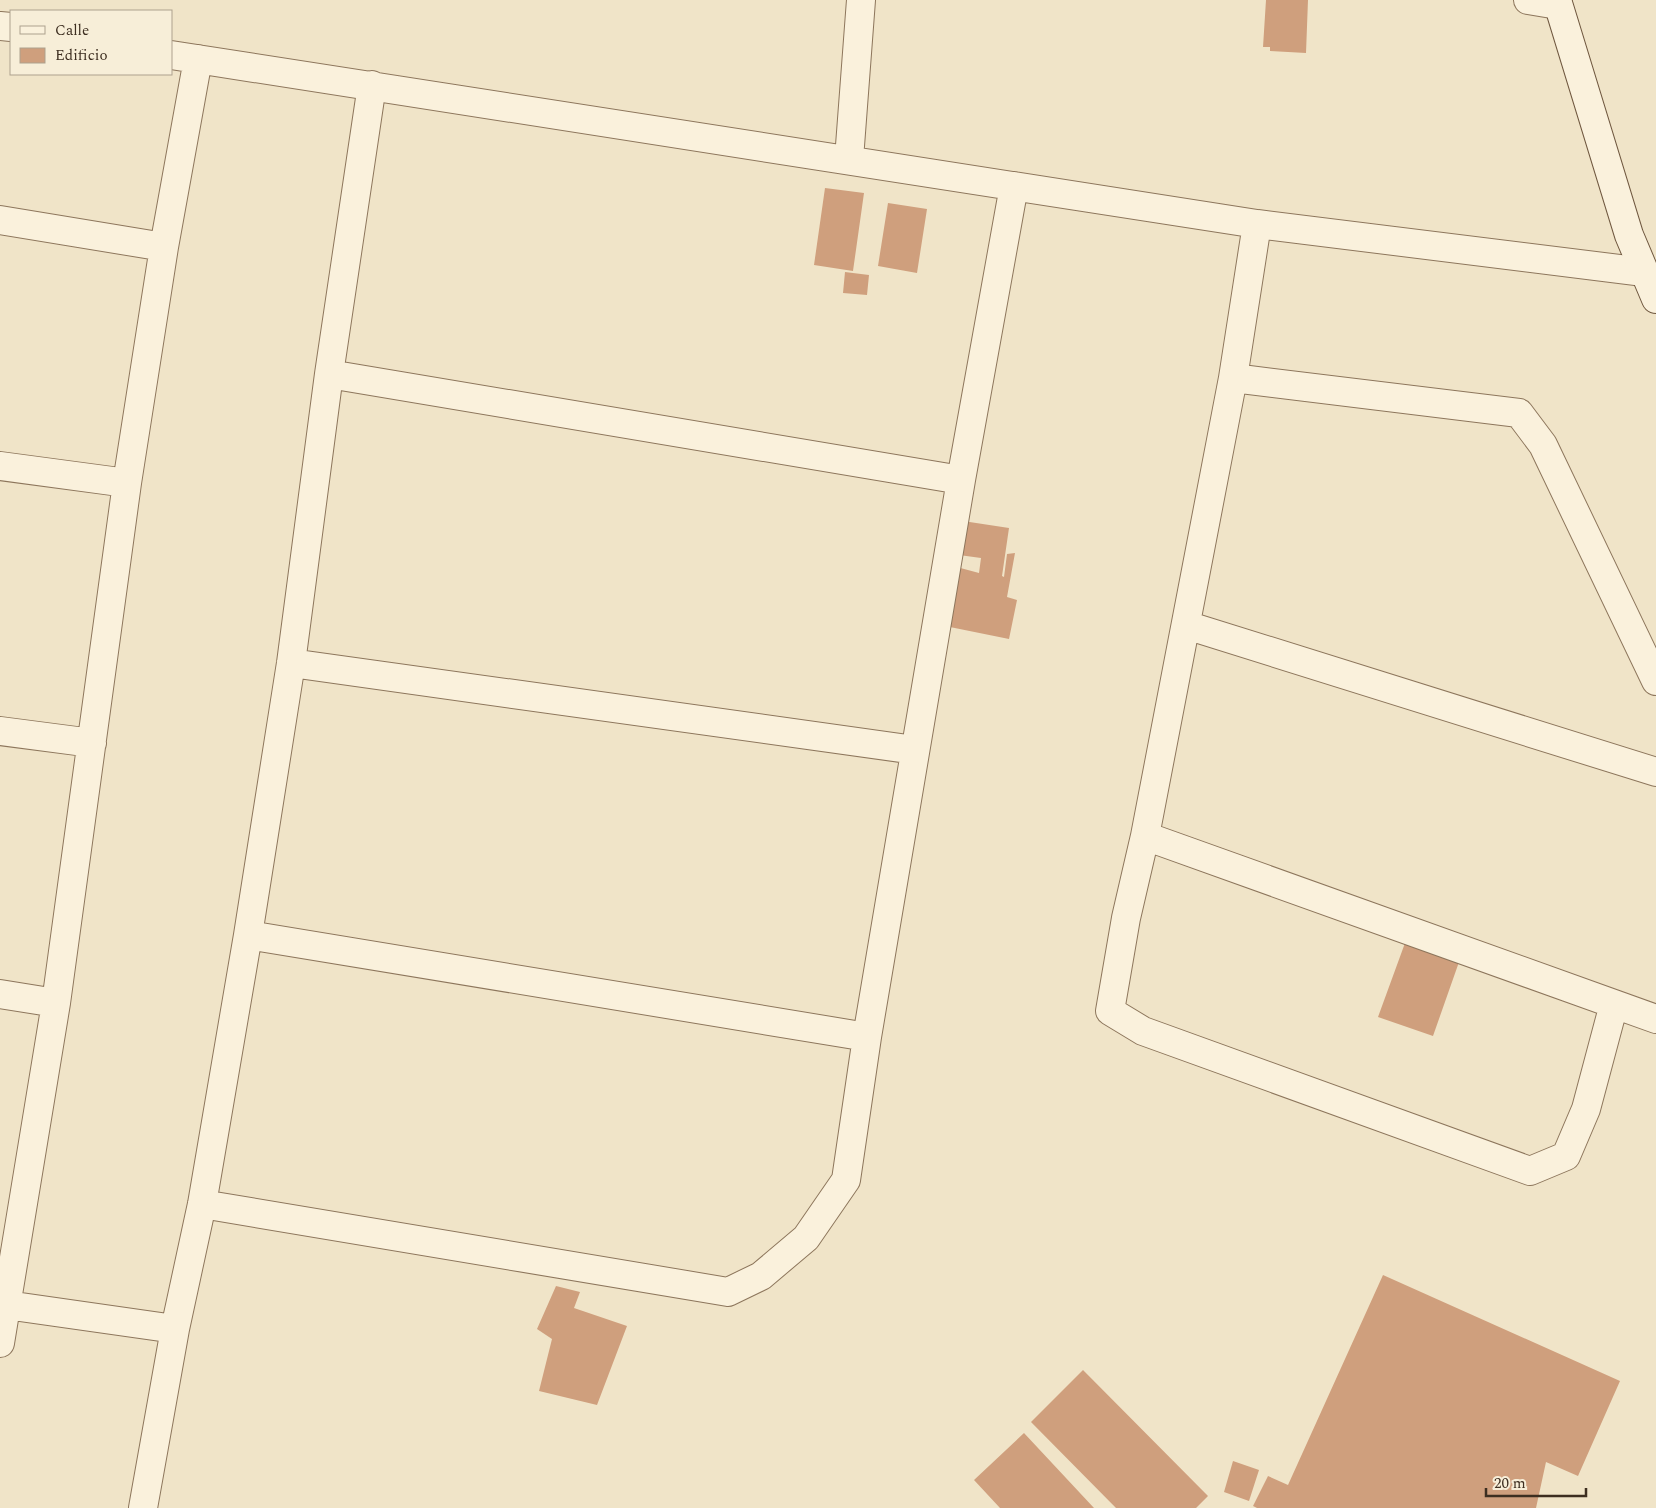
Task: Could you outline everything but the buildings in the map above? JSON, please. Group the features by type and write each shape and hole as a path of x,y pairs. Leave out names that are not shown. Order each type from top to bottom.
{"street":[{"path":"849,159 862,0"},
{"path":"1528,0 1557,2 1629,235 1656,299"},
{"path":"172,55 1257,224 1644,272"},
{"path":"0,1343 3,1304 56,1003 127,483 164,247 198,59"},
{"path":"143,1508 175,1329 202,1204 248,935 291,663 329,374 372,86"},
{"path":"202,1204 728,1292 760,1276 806,1238 846,1180 867,1037 915,750 1014,186"},
{"path":"0,220 164,247"},
{"path":"1257,224 1233,378 1145,836 1126,918 1110,1011 1143,1031 1530,1171 1566,1156 1586,1109 1614,1004"},
{"path":"329,374 961,480"},
{"path":"1233,378 1519,413 1543,445 1656,681"},
{"path":"0,466 127,483"},
{"path":"1186,625 1656,772"},
{"path":"291,663 915,750"},
{"path":"0,731 92,744"},
{"path":"1145,836 1656,1019"},
{"path":"248,935 867,1037"},
{"path":"0,994 56,1003"},
{"path":"3,1304 175,1329"}]}
